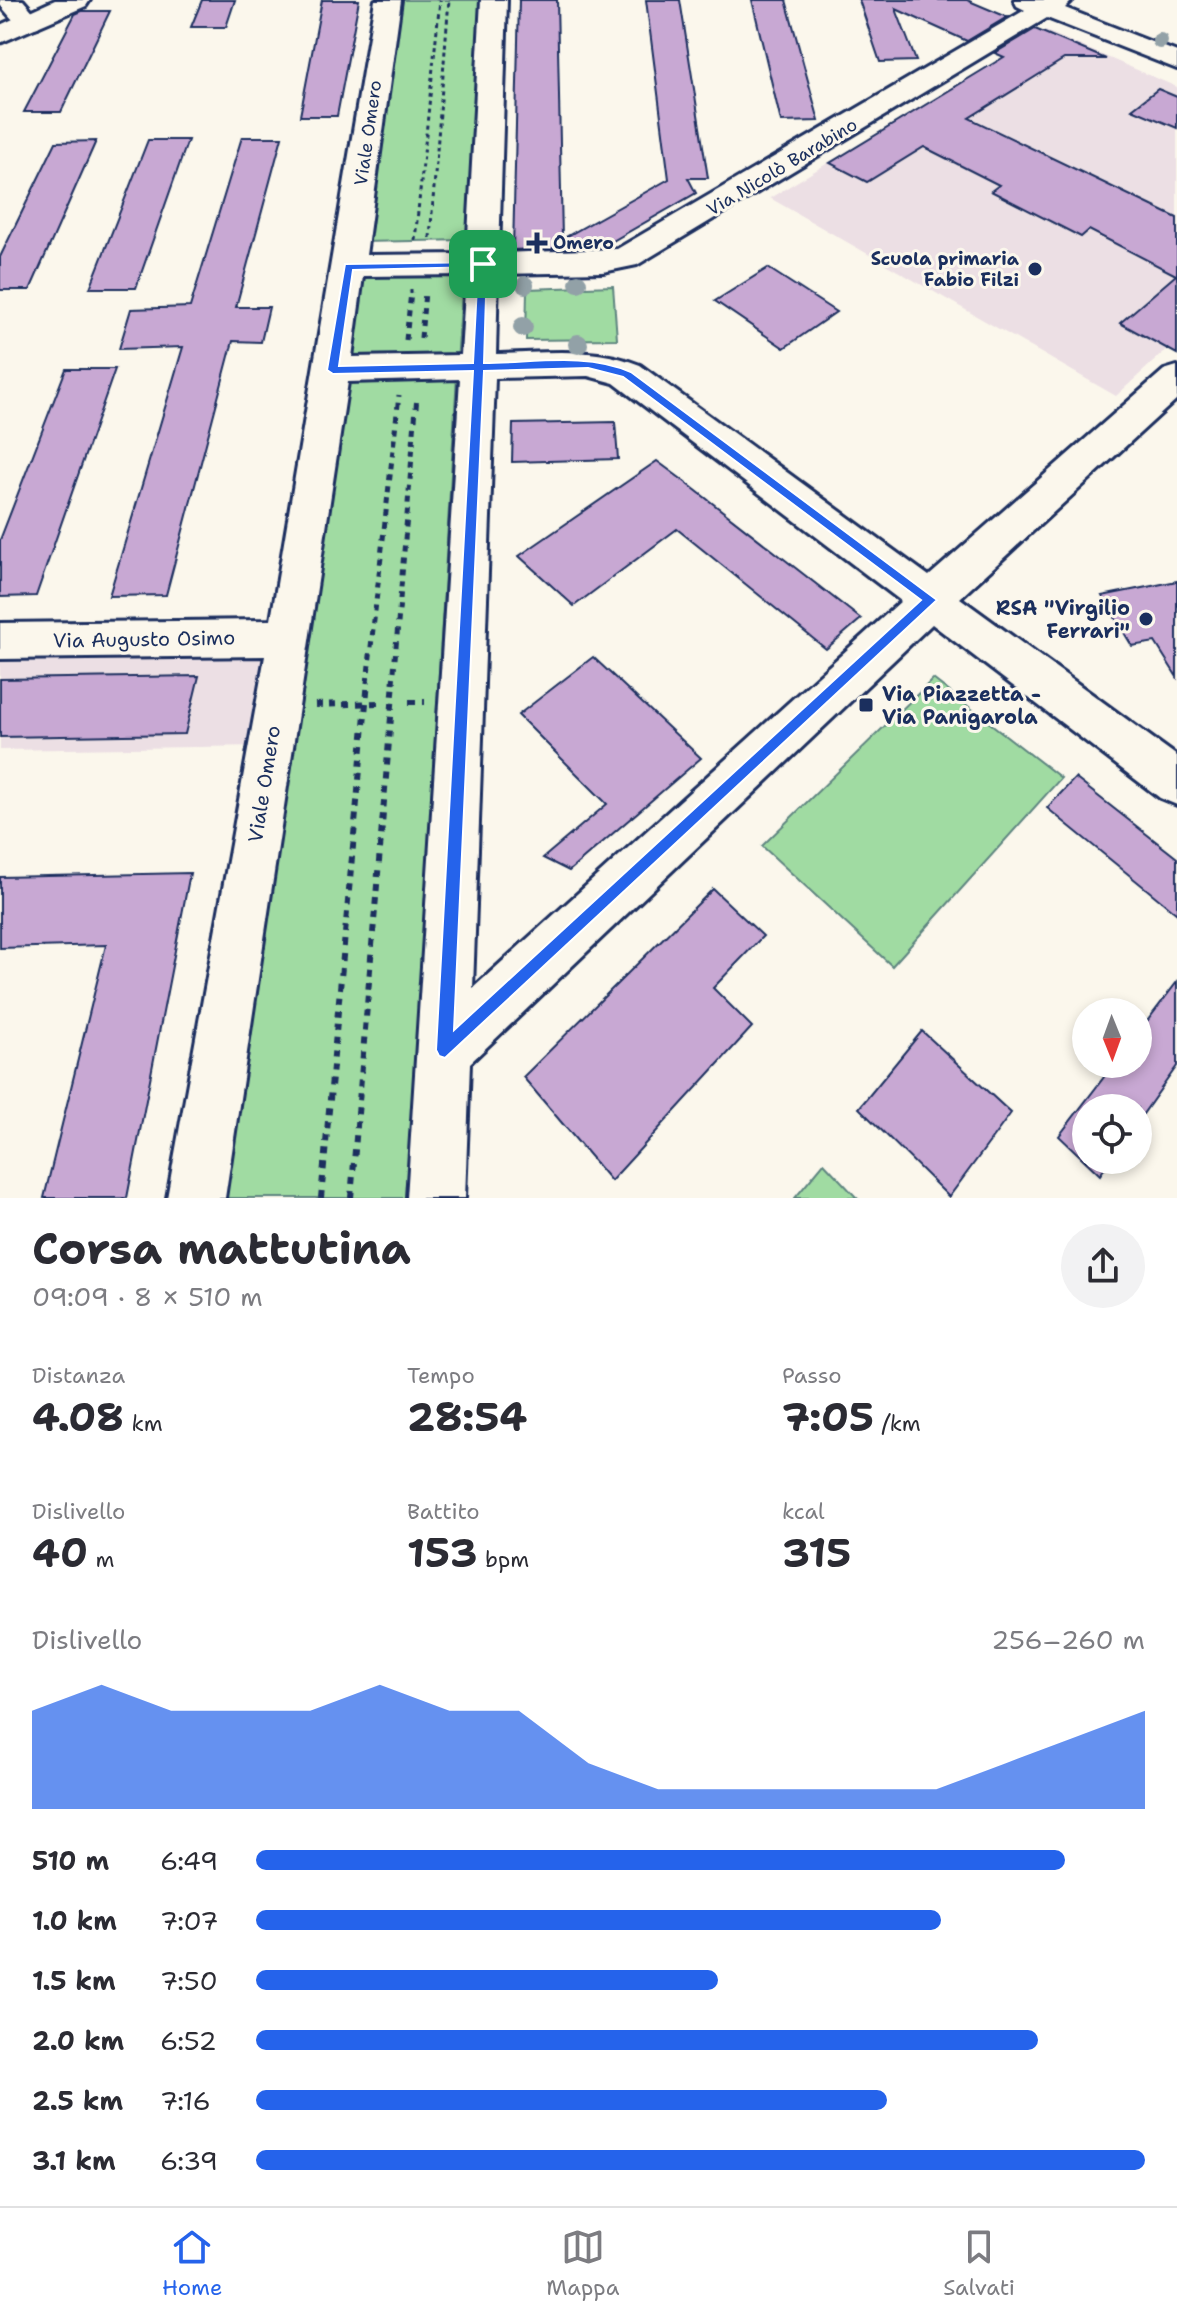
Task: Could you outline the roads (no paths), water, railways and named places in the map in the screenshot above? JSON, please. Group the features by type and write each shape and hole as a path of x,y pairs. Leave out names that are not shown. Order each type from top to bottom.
{"main road":[{"path":"0,35 77,0"}],"street":[{"path":"9,0 29,22"},
{"name":"Viale Omero","path":"196,1198 333,370 388,0"},
{"path":"436,1198 479,367 494,0"},
{"path":"1043,3 1177,61"},
{"name":"Via Nicolò Barabino","path":"483,264 603,262 632,256 1043,3"},
{"path":"349,266 483,264"},
{"path":"333,370 588,364 627,374 1177,783"},
{"path":"445,1050 930,600 1177,379"},
{"name":"Via Augusto Osimo","path":"0,641 288,638"}],"place":[{"name":"Omero","path":"537,243"},
{"name":"Scuola primaria Fabio Filzi","path":"1035,269"},
{"name":"RSA \"Virgilio Ferrari\"","path":"1146,619"},
{"name":"Via Piazzetta - Via Panigarola","path":"866,705"}]}
